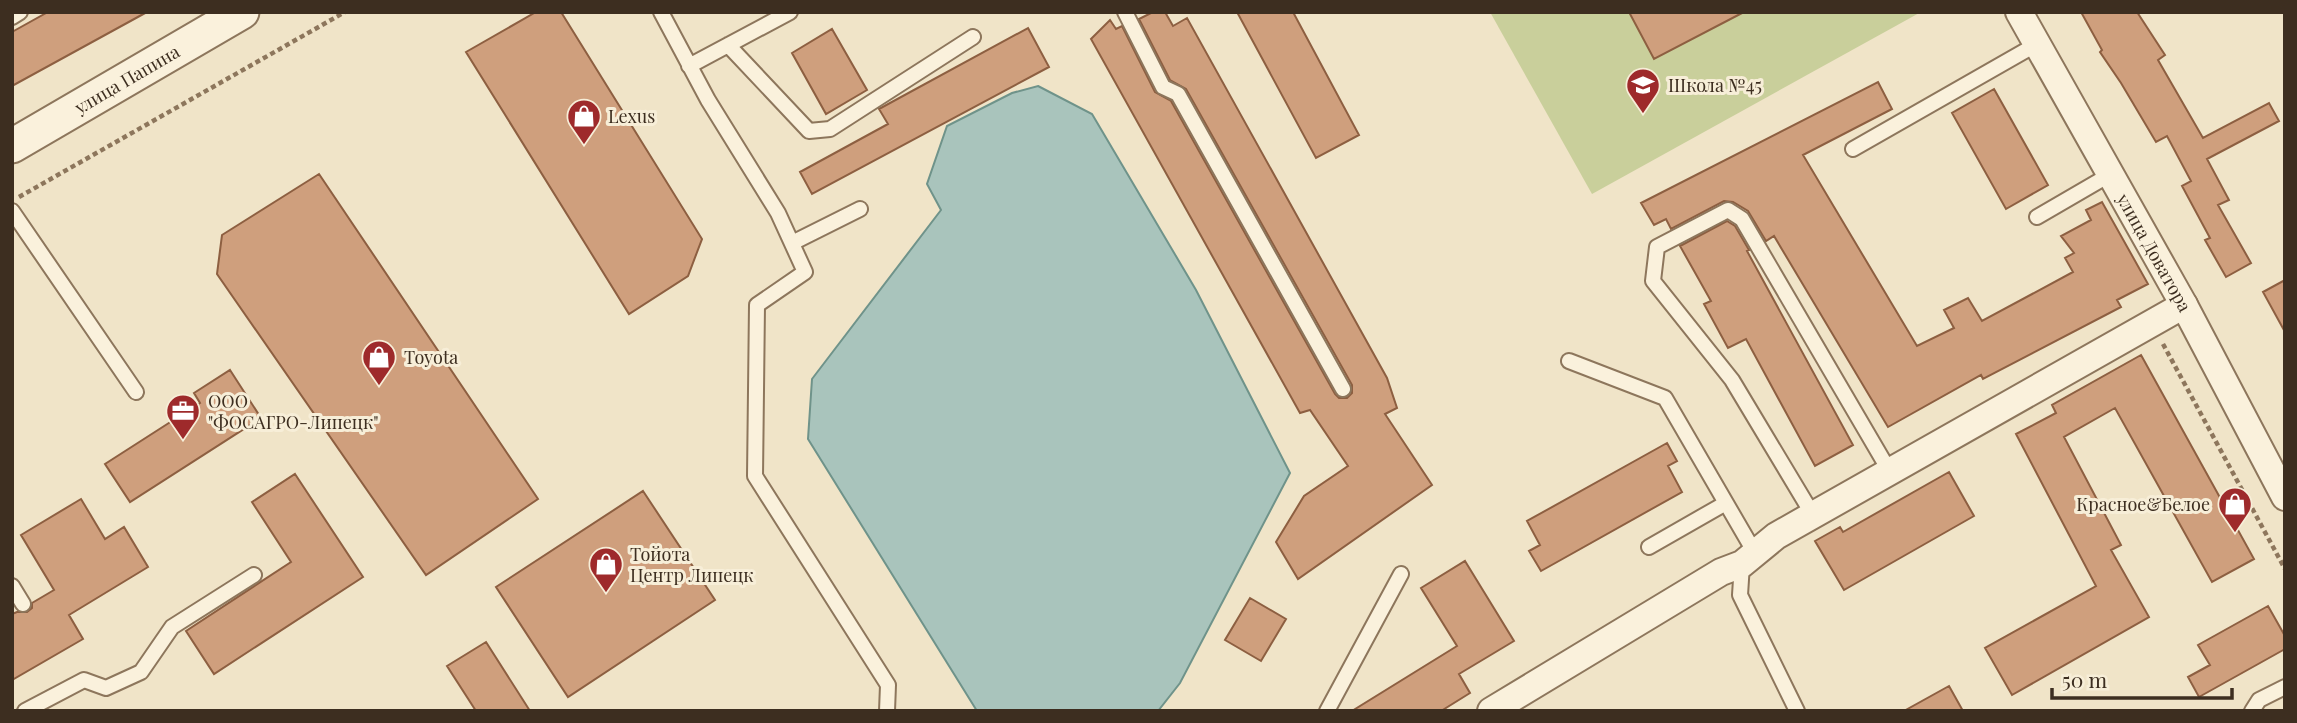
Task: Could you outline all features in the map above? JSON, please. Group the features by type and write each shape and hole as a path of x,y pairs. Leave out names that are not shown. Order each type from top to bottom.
{"street":[{"name":"улица Папина","path":"12,146 242,12"},
{"name":"улица Доватора","path":"2019,12 2111,174 2174,311 2285,497"},
{"path":"1492,711 1721,572 1748,559 1776,536 2174,311"}],"lane":[{"path":"12,17 20,12"},
{"path":"660,12 708,100 778,213 805,272 757,305 755,476 888,685 887,711"},
{"path":"689,66 790,12"},
{"path":"1125,12 1163,87 1178,94 1343,389"},
{"path":"728,45 809,131 830,129 973,37"},
{"path":"1853,149 2036,44"},
{"path":"2037,217 2111,174"},
{"path":"792,243 860,209"},
{"path":"1813,515 1732,380 1653,281 1657,247 1728,210 1742,219 1890,472"},
{"path":"12,211 136,391"},
{"path":"1569,361 1665,398 1726,503 1748,559 1740,595 1797,711"},
{"path":"1649,547 1726,503"},
{"path":"1327,711 1401,574"},
{"path":"25,711 84,681 106,688 141,672 172,626 254,575"},
{"path":"12,586 23,604"},
{"path":"2252,711 2259,700 2285,687"}],"path":[{"path":"12,201 345,12"},
{"path":"2174,311 2163,344 2285,569"}],"green space":[{"name":"Школа №45","path":"1490,12 1921,12 1592,194"}],"water":[{"path":"1038,86 1092,114 1196,290 1290,473 1180,683 1158,711 977,711 808,439 812,379 941,210 927,184 947,126 1012,93"}],"building":[{"path":"48,12 147,12 12,86 12,32"},
{"name":"Lexus","path":"536,12 561,12 702,239 688,276 629,314 466,52"},
{"path":"1153,12 1165,12 1173,26 1187,18 1387,378 1397,408 1385,414 1432,485 1298,579 1276,542 1304,496 1348,466 1310,410 1300,413 1091,39 1110,20 1116,29 1122,26 1155,92 1171,101 1335,394 1339,398 1347,398 1352,393 1352,385 1186,89 1170,80 1139,19"},
{"path":"1237,12 1293,12 1359,135 1316,158"},
{"path":"1629,12 1744,12 1654,59"},
{"path":"2081,12 2137,12 2165,55 2158,60 2203,138 2269,103 2279,121 2207,159 2229,200 2218,205 2251,263 2226,277 2205,240 2210,238 2182,186 2191,181 2167,136 2156,142 2100,52 2102,50"},
{"path":"1028,28 1049,67 812,194 800,172 888,124 879,109"},
{"path":"832,29 867,90 826,114 792,53"},
{"path":"1878,82 1892,109 1803,155 1917,346 1954,328 1944,310 1968,298 1982,321 2073,272 2065,258 2074,253 2061,236 2091,220 2086,210 2102,202 2148,284 2117,300 2121,307 1983,379 1981,375 1888,427 1774,236 1766,241 1748,211 1733,202 1724,201 1671,229 1666,219 1654,225 1641,203"},
{"path":"1994,89 2048,185 2006,209 1952,113"},
{"name":"Toyota","path":"319,174 538,499 426,575 217,274 222,235"},
{"path":"1727,221 1735,226 1749,250 1747,251 1853,445 1815,466 1746,339 1728,348 1704,304 1711,301 1680,246"},
{"path":"2285,280 2285,332 2263,292"},
{"path":"2141,355 2254,559 2212,582 2115,408 2064,437 2121,545 2111,550 2149,617 2012,695 1985,648 2096,586 2016,434 2056,413 2052,405"},
{"name":"ООО \"ФОСАГРО-Липецк\"","path":"230,370 261,418 130,502 105,464 200,403 194,393"},
{"path":"1667,443 1677,461 1668,466 1682,492 1541,571 1529,551 1540,545 1527,521"},
{"path":"1949,472 1974,516 1844,590 1815,541 1840,527 1843,532"},
{"path":"295,474 363,577 214,674 186,631 291,562 252,502"},
{"name":"Тойота Центр Липецк","path":"643,491 715,600 568,697 496,587"},
{"path":"81,499 105,539 124,527 148,567 69,615 83,639 12,680 12,614 27,612 32,608 32,603 54,590 21,535"},
{"path":"1465,561 1514,641 1459,674 1470,693 1441,711 1352,711 1457,646 1421,588"},
{"path":"1250,598 1286,619 1261,661 1225,640"},
{"path":"2268,606 2285,636 2285,649 2199,697 2188,677 2210,665 2198,645"},
{"path":"486,642 530,711 476,711 447,666"},
{"path":"1949,686 1963,711 1904,711"}],"place":[{"name":"Школа №45","path":"1643,115"},
{"name":"Lexus","path":"584,146"},
{"name":"Toyota","path":"379,387"},
{"name":"ООО \"ФОСАГРО-Липецк\"","path":"183,441"},
{"name":"Красное&Белое","path":"2235,534"},
{"name":"Тойота Центр Липецк","path":"606,594"}]}
